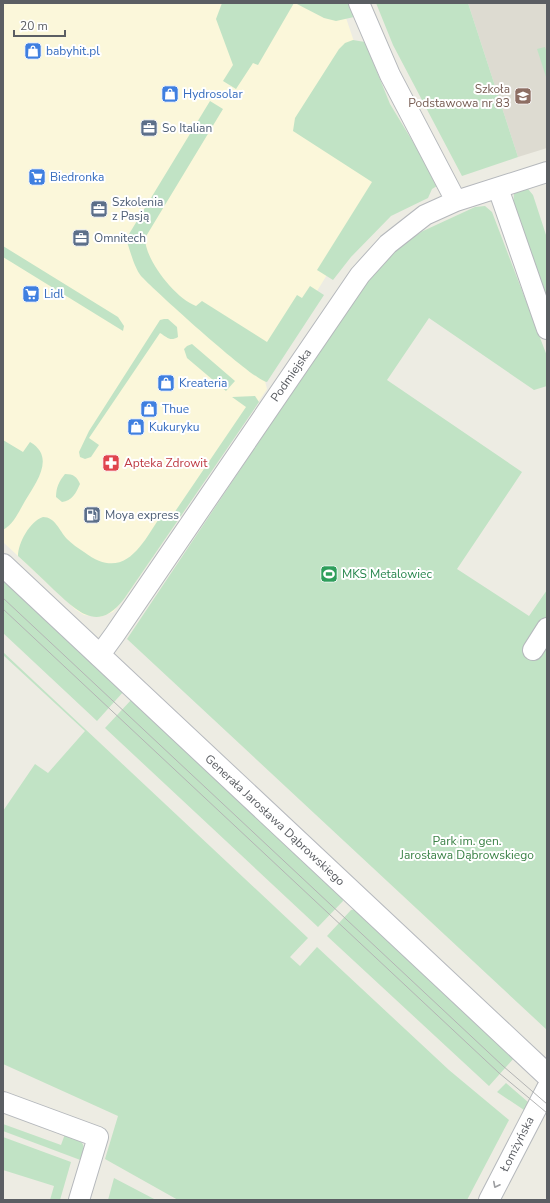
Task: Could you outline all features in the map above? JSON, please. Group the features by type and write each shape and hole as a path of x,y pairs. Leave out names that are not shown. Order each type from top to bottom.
{"street":[{"path":"358,3 390,75 456,201"},
{"name":"Podmiejska","path":"99,656 360,275 388,244 417,220 436,209 456,201 547,172"},
{"path":"498,188 547,329"},
{"name":"Generała Jarosława Dąbrowskiego","path":"3,565 547,1075"},
{"path":"533,650 547,628"},
{"name":"Łomżyńska","path":"489,1200 547,1088"},
{"path":"3,1102 98,1137 79,1200"}],"shaded area":[{"path":"3,3 341,3 404,190 338,257 264,377 267,389 124,599 113,612 100,617 84,615 76,610 3,542"},
{"name":"Szkoła Podstawowa nr 83","path":"468,3 547,3 547,148 518,157"}],"green space":[{"path":"222,3 294,3 258,65 253,63 236,89 223,81 233,65 216,19"},
{"path":"295,3 349,3 354,17 336,21 324,18"},
{"path":"376,3 468,3 518,157 462,176 393,45"},
{"path":"353,40 365,42 390,104 436,180 437,186 432,189 428,198 391,216 351,257 333,280 317,270 372,182 293,131 295,118 339,49 345,43"},
{"path":"545,47 547,53 547,80 537,49"},
{"path":"210,101 223,109 145,238 146,247 156,267 179,295 196,306 202,301 267,342 297,295 302,298 310,286 324,295 267,382 259,378 225,352 183,316 141,276 134,263 126,239"},
{"path":"522,188 528,189 533,195 547,238 547,304 513,204 514,194"},
{"name":"Park im. gen. Jarosława Dąbrowskiego","path":"485,206 492,212 547,356 547,386 534,390 429,318 387,380 522,472 457,569 529,616 547,590 547,1030 127,639 369,277 403,244 423,231 475,207"},
{"path":"3,246 118,317 124,326 123,331 3,257"},
{"path":"168,319 177,327 178,337 171,339 160,333 89,438 99,445 91,457 85,459 80,457 79,452 89,431 160,320"},
{"path":"192,344 235,381 226,391 187,358 184,349"},
{"path":"255,396 259,402 124,599 115,609 105,615 97,617 88,616 71,605 18,556 22,539 29,528 38,519 43,517 51,519 71,543 98,560 111,563 121,562 131,556 147,537 162,514 170,519 246,407 232,397"},
{"path":"3,440 23,452 30,442 38,448 42,455 43,463 34,486 18,513 13,521 3,530"},
{"path":"65,474 75,476 80,484 71,498 62,502 56,497 56,494 58,485"},
{"path":"3,578 124,691 97,721 3,633"},
{"path":"3,652 308,938 290,957 300,966 317,947 449,1070 509,1120 467,1200 178,1200 105,1159 118,1116 3,1064 3,811 35,764 48,773 85,731 3,655"},
{"path":"132,699 342,897 343,901 318,927 105,728"},
{"path":"356,909 515,1057 489,1086 327,936 351,910"},
{"path":"506,1083 528,1102 524,1110 497,1092"},
{"path":"3,1124 61,1145 65,1134 76,1138 82,1143 84,1149 83,1161 3,1131"},
{"path":"3,1137 71,1162 60,1200 50,1200 54,1186 3,1170"},
{"path":"114,1178 156,1200 108,1200"}],"tram line":[{"path":"3,598 503,1066 547,1104"},
{"path":"3,609 499,1073 547,1113"}],"place":[{"name":"babyhit.pl","path":"33,51"},
{"name":"Hydrosolar","path":"170,94"},
{"name":"Szkoła Podstawowa nr 83","path":"523,96"},
{"name":"So Italian","path":"149,128"},
{"name":"Biedronka","path":"37,177"},
{"name":"Szkolenia z Pasją","path":"99,209"},
{"name":"Omnitech","path":"81,238"},
{"name":"Lidl","path":"31,294"},
{"name":"Kreateria","path":"166,383"},
{"name":"Thue","path":"149,409"},
{"name":"Kukuryku","path":"136,427"},
{"name":"Apteka Zdrowit","path":"111,463"},
{"name":"Moya express","path":"92,515"},
{"name":"MKS Metalowiec","path":"329,574"}]}
